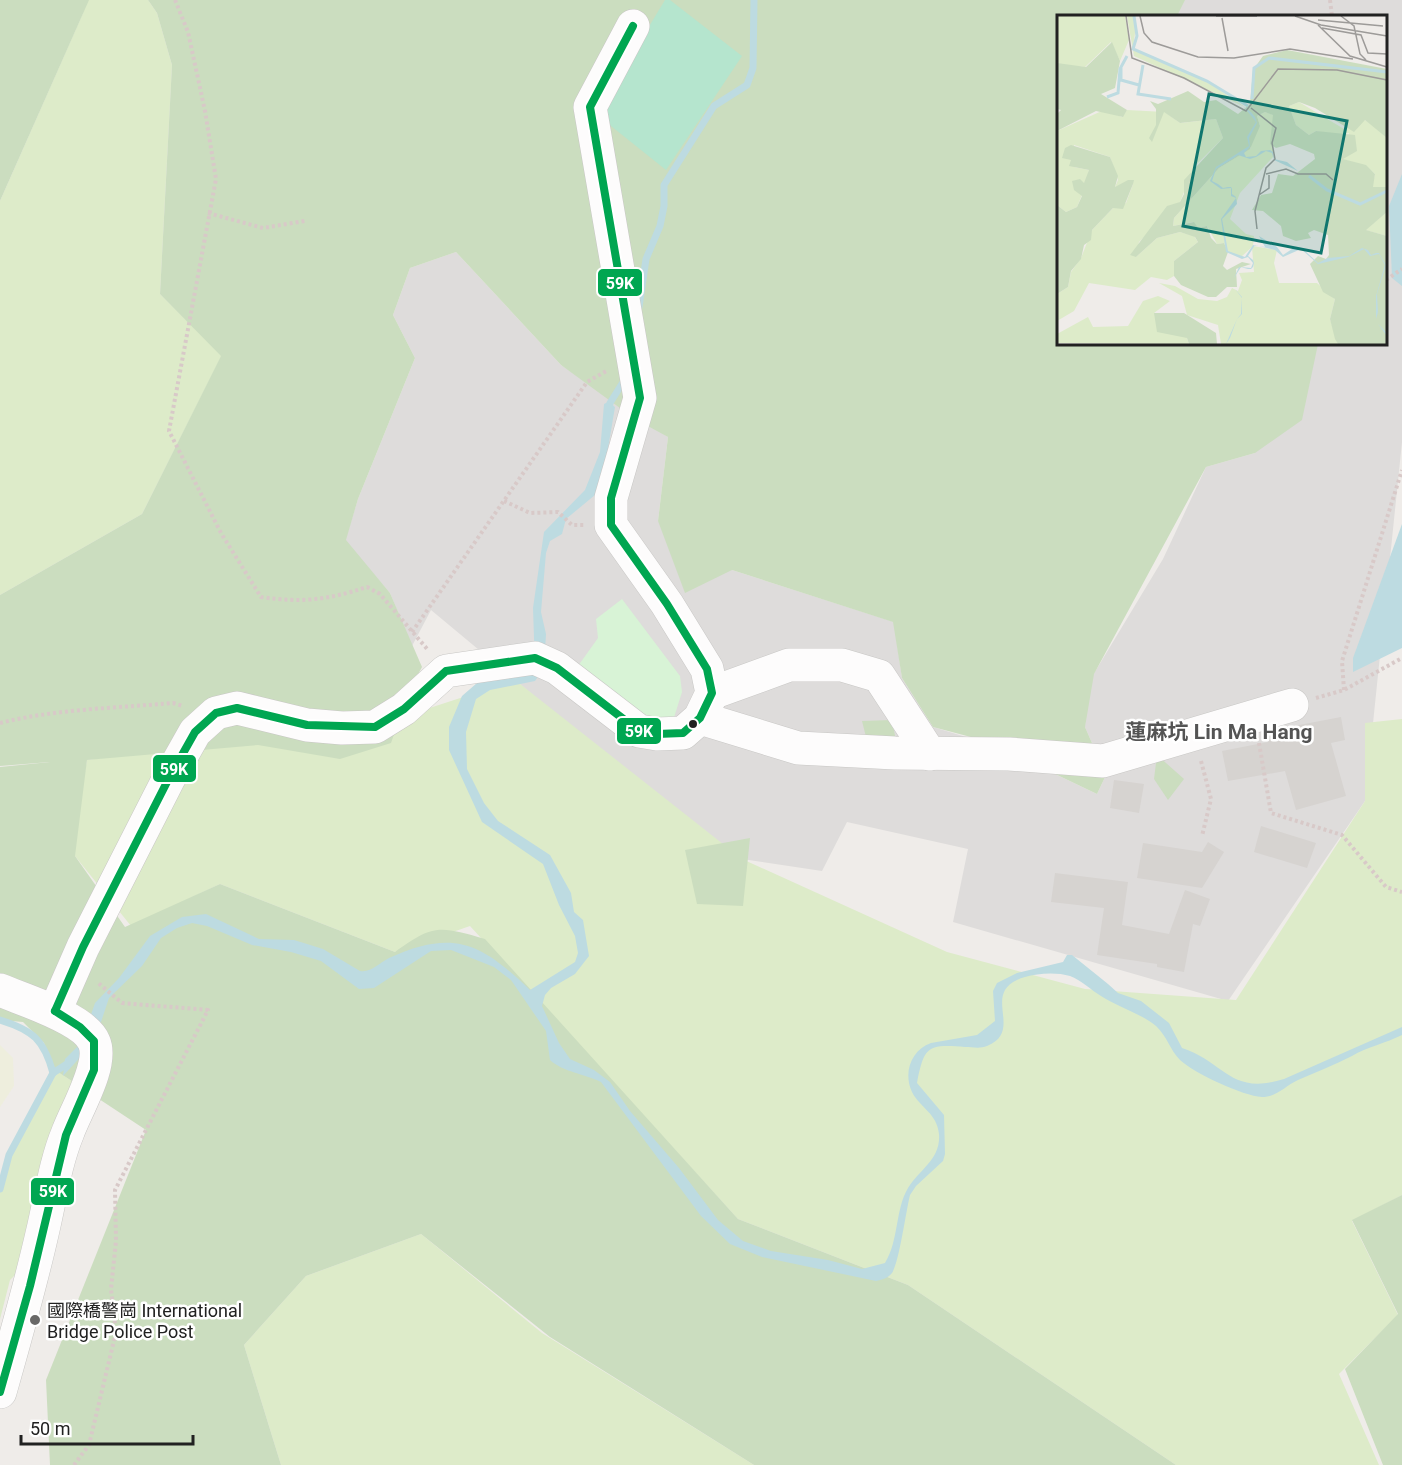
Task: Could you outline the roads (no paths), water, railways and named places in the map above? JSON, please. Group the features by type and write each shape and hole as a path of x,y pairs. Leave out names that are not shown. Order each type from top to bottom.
{"street":[{"path":"633,26 590,107 640,398 611,498 611,525 667,604 707,669 706,705"},
{"path":"0,1392 30,1286 66,1135 94,1070 77,1027 83,947 195,732 216,713 237,708 307,725 342,728 375,727 404,709 446,671 545,663 639,731 657,734 683,733 706,705 789,665 842,665 879,676 930,754"},
{"path":"706,705 798,748 930,754 1009,754 1102,761 1292,705"},
{"path":"0,990 77,1027"}],"water":[{"path":"1402,174 1402,286 1392,278 1389,206"},
{"path":"608,402 615,407 601,490 566,519 562,534 550,541 546,553 541,612 546,634 544,668 535,681 490,690 476,699 466,732 467,769 484,803 498,821 550,855 571,893 574,912 583,920 589,956 575,974 551,988 545,995 542,1006 559,1043 570,1059 594,1070 610,1082 630,1111 679,1168 718,1220 743,1241 771,1251 828,1260 862,1269 885,1263 893,1245 901,1206 908,1188 929,1163 939,1143 938,1127 935,1121 915,1098 909,1085 909,1070 914,1057 924,1046 931,1043 977,1035 995,1021 993,991 997,983 1017,973 1063,962 1067,955 1072,955 1118,993 1141,1001 1169,1023 1182,1048 1197,1054 1229,1075 1251,1083 1266,1083 1284,1079 1402,1027 1402,1035 1298,1080 1272,1095 1254,1096 1207,1077 1187,1065 1180,1060 1163,1034 1151,1022 1107,1000 1070,976 1042,974 1025,977 1011,983 1004,991 1003,1030 998,1039 982,1047 942,1046 929,1050 925,1055 917,1083 944,1115 945,1154 943,1161 916,1186 910,1195 895,1267 889,1276 876,1281 762,1257 730,1244 701,1216 601,1082 561,1067 550,1060 546,1031 511,980 494,967 451,950 431,951 374,988 359,989 321,961 291,952 252,945 207,926 192,923 177,928 161,938 142,966 109,998 98,1031 86,1051 63,1076 65,1059 81,1043 95,1003 119,978 150,936 182,917 206,914 259,939 294,940 323,949 360,971 371,969 389,958 412,949 432,944 450,943 466,945 482,952 497,961 530,990 575,962 578,953 575,936 559,905 543,864 482,822 449,750 449,727 462,696 477,683 535,668 533,608 544,532 585,490 600,452 604,404"},
{"path":"1402,524 1402,648 1353,672 1353,658"}],"waterway":[{"path":"639,307 646,259 660,226 664,206 664,185 714,106 747,85 753,68 754,0"},
{"path":"609,412 610,403 625,379"},
{"path":"0,1020 21,1028 36,1038 46,1052 53,1073 9,1155 0,1189"},
{"path":"53,1073 70,1062"}],"place":[{"name":"國際橋警崗 International Bridge Police Post","path":"35,1320"}],"district":[{"name":"蓮麻坑 Lin Ma Hang","path":"1219,732"}]}
